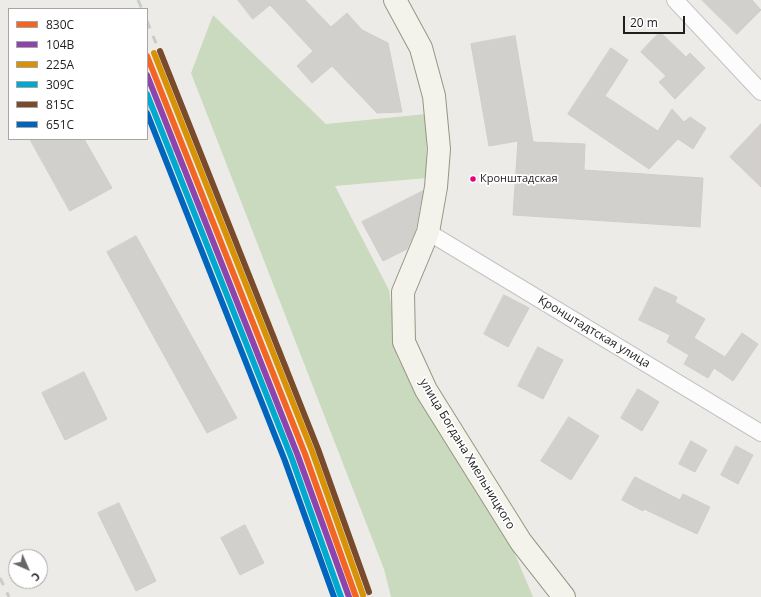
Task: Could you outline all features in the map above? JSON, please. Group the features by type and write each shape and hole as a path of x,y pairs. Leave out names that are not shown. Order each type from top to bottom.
{"main road":[{"name":"улица Богдана Хмельницкого","path":"395,0 421,48 434,96 439,149 436,187 428,232 402,292 404,342 426,390 521,542 564,597"},
{"path":"521,542 544,597"}],"street":[{"path":"675,0 761,92"},
{"name":"Кронштадтская улица","path":"428,232 761,433"}],"green space":[{"path":"213,15 326,124 426,114 427,178 335,186 389,290 398,359 512,547 533,597 391,597 384,569 191,73"}],"building":[{"path":"238,0 305,0 331,27 347,13 362,30 388,43 402,112 377,113 332,66 312,83 297,66 313,51 270,5 253,19"},
{"path":"702,0 752,0 761,10 737,34"},
{"path":"660,32 686,57 690,53 705,68 675,99 659,82 666,76 641,52"},
{"path":"515,36 533,142 585,144 584,170 703,178 700,227 513,215 518,141 489,146 471,44"},
{"path":"611,48 628,60 605,96 658,131 672,109 684,122 690,117 706,128 693,149 678,139 649,169 568,114"},
{"path":"761,124 761,187 730,157"},
{"path":"31,140 85,140 112,188 70,211"},
{"path":"423,191 415,231 407,249 383,261 362,222"},
{"path":"136,236 237,418 207,433 107,252"},
{"path":"655,287 677,297 675,302 705,319 694,338 725,357 742,333 758,344 733,381 714,368 708,378 684,364 689,355 667,342 670,335 639,320"},
{"path":"504,295 529,308 508,347 484,334"},
{"path":"538,347 563,360 543,399 518,386"},
{"path":"84,372 107,419 65,440 42,393"},
{"path":"638,389 659,402 642,431 621,418"},
{"path":"569,417 599,436 571,480 541,461"},
{"path":"691,441 707,450 695,472 679,464"},
{"path":"736,446 753,455 738,484 721,475"},
{"path":"635,477 680,500 683,494 710,507 697,534 644,509 643,511 622,500"},
{"path":"119,503 156,581 136,591 98,513"},
{"path":"245,525 264,563 240,575 221,538"}],"railway":[{"path":"138,0 142,8"},
{"path":"148,23 287,366 369,597"},
{"path":"148,105 223,245"},
{"path":"0,578 9,597"}],"transit line":[{"name":"815С","path":"160,51 318,449 369,592"},
{"name":"225А","path":"154,53 312,451 363,595"},
{"name":"830С","path":"148,59 305,454 356,597"},
{"name":"104В","path":"148,78 298,456 349,597"},
{"name":"309С","path":"148,97 292,459 341,597"},
{"name":"651С","path":"148,116 285,461 334,597"}],"place":[{"name":"Кронштадская","path":"473,179"}]}
